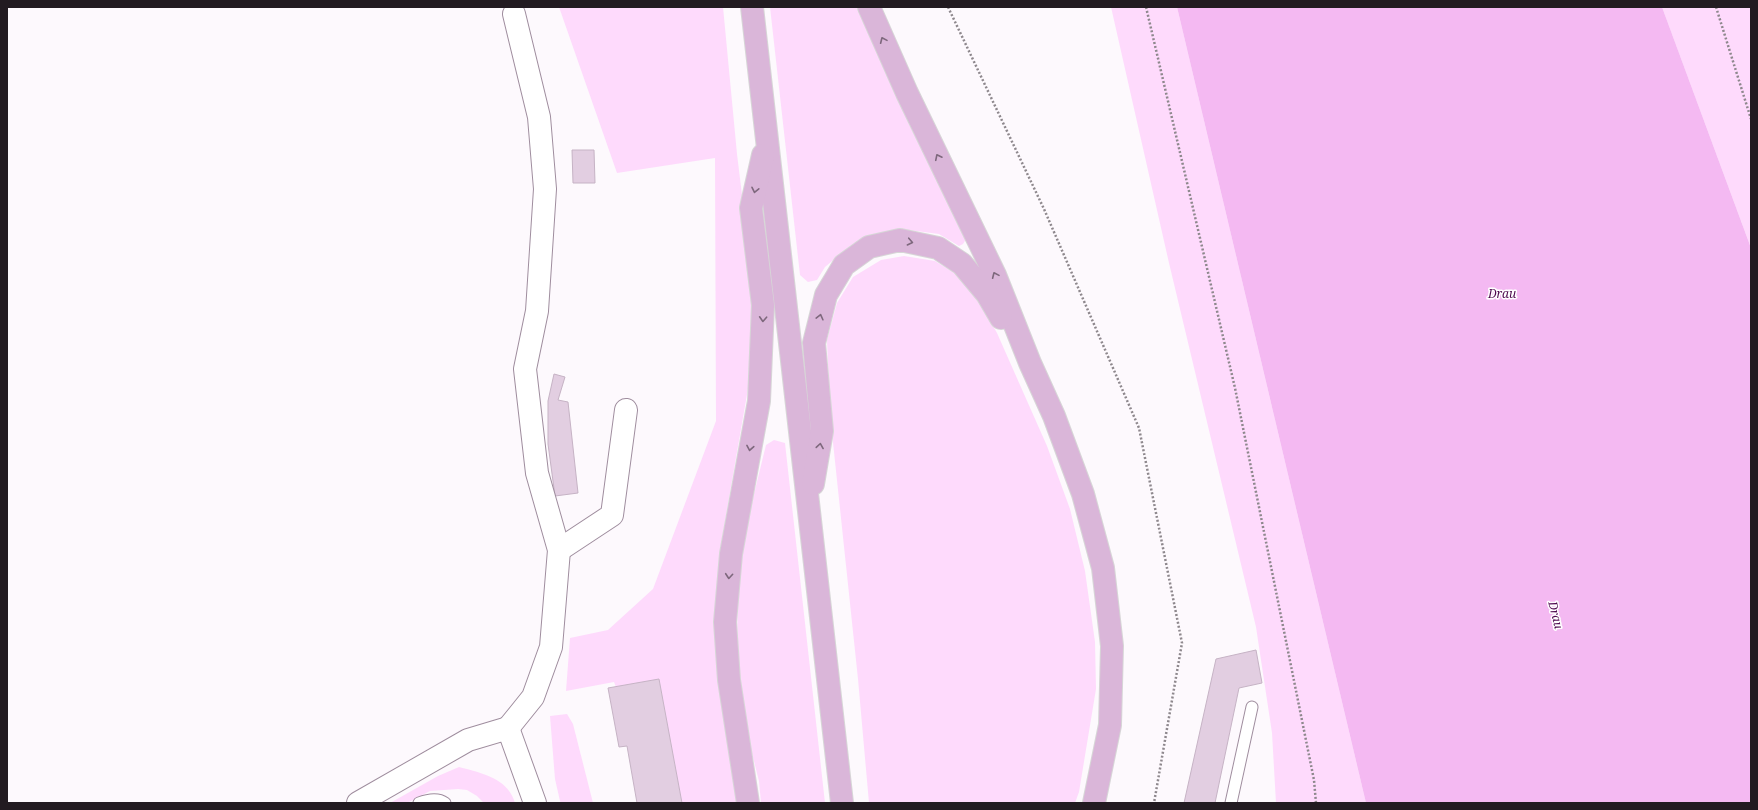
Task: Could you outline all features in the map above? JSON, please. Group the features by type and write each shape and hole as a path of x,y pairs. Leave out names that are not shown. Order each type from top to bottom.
{"main road":[{"path":"752,7 842,803"},
{"path":"869,7 907,93 996,275 1030,363 1054,416 1083,494 1103,568 1112,646 1110,725 1094,803"},
{"path":"748,803 729,680 725,622 731,554 759,401 763,305 752,208 766,138"},
{"path":"809,512 822,431 814,343 826,295 844,265 869,247 900,240 938,248 962,264 987,294 1030,363"}],"street":[{"path":"358,803 468,740 508,728 533,697 551,647 559,550 537,472 525,369 537,311 545,189 539,117 514,14"},
{"path":"559,550 612,515 626,410"},
{"path":"508,728 535,803"}],"lane":[{"path":"1231,803 1252,707"},
{"path":"419,803 434,800 445,803"}],"path":[{"path":"948,7 1044,209 1139,428 1182,643 1154,803"},
{"path":"1146,7 1235,388 1314,780 1316,803"},
{"path":"1716,7 1751,119"}],"shaded area":[{"path":"559,7 723,7 737,154 748,244 752,306 748,389 720,550 717,589 717,642 741,803 682,803 659,679 616,687 614,682 566,691 570,638 608,630 653,589 716,421 715,158 617,173"},
{"path":"770,7 857,7 909,124 966,239 963,244 959,246 939,234 901,229 869,235 850,246 825,267 817,280 808,282 800,275"},
{"path":"1111,7 1177,7 1366,803 1276,803 1272,733 1256,627 1169,263"},
{"path":"1662,7 1751,7 1751,248 1747,237"},
{"path":"904,256 935,261 955,273 970,286 997,333 1047,446 1070,509 1085,571 1095,642 1096,689 1079,792 1075,803 869,803 858,679 830,414 827,340 837,303 853,277 881,260"},
{"path":"774,440 785,443 825,803 761,803 759,781 746,730 737,648 738,579 752,502 766,445"},
{"path":"567,714 573,724 593,803 561,803 560,801 555,779 550,716"},
{"path":"459,767 485,774 500,782 511,795 515,803 484,803 477,796 467,790 458,789 430,791 407,803 390,803 438,776"}],"water":[{"name":"Drau","path":"1177,7 1662,7 1751,248 1751,803 1366,803"}],"building":[{"path":"572,150 594,150 595,183 573,183"},
{"path":"554,374 565,377 558,400 568,402 578,493 555,496 548,444 548,401"},
{"path":"1256,650 1262,683 1239,688 1215,803 1184,803 1216,659"},
{"path":"659,679 682,803 637,803 627,746 619,747 608,688"}]}
